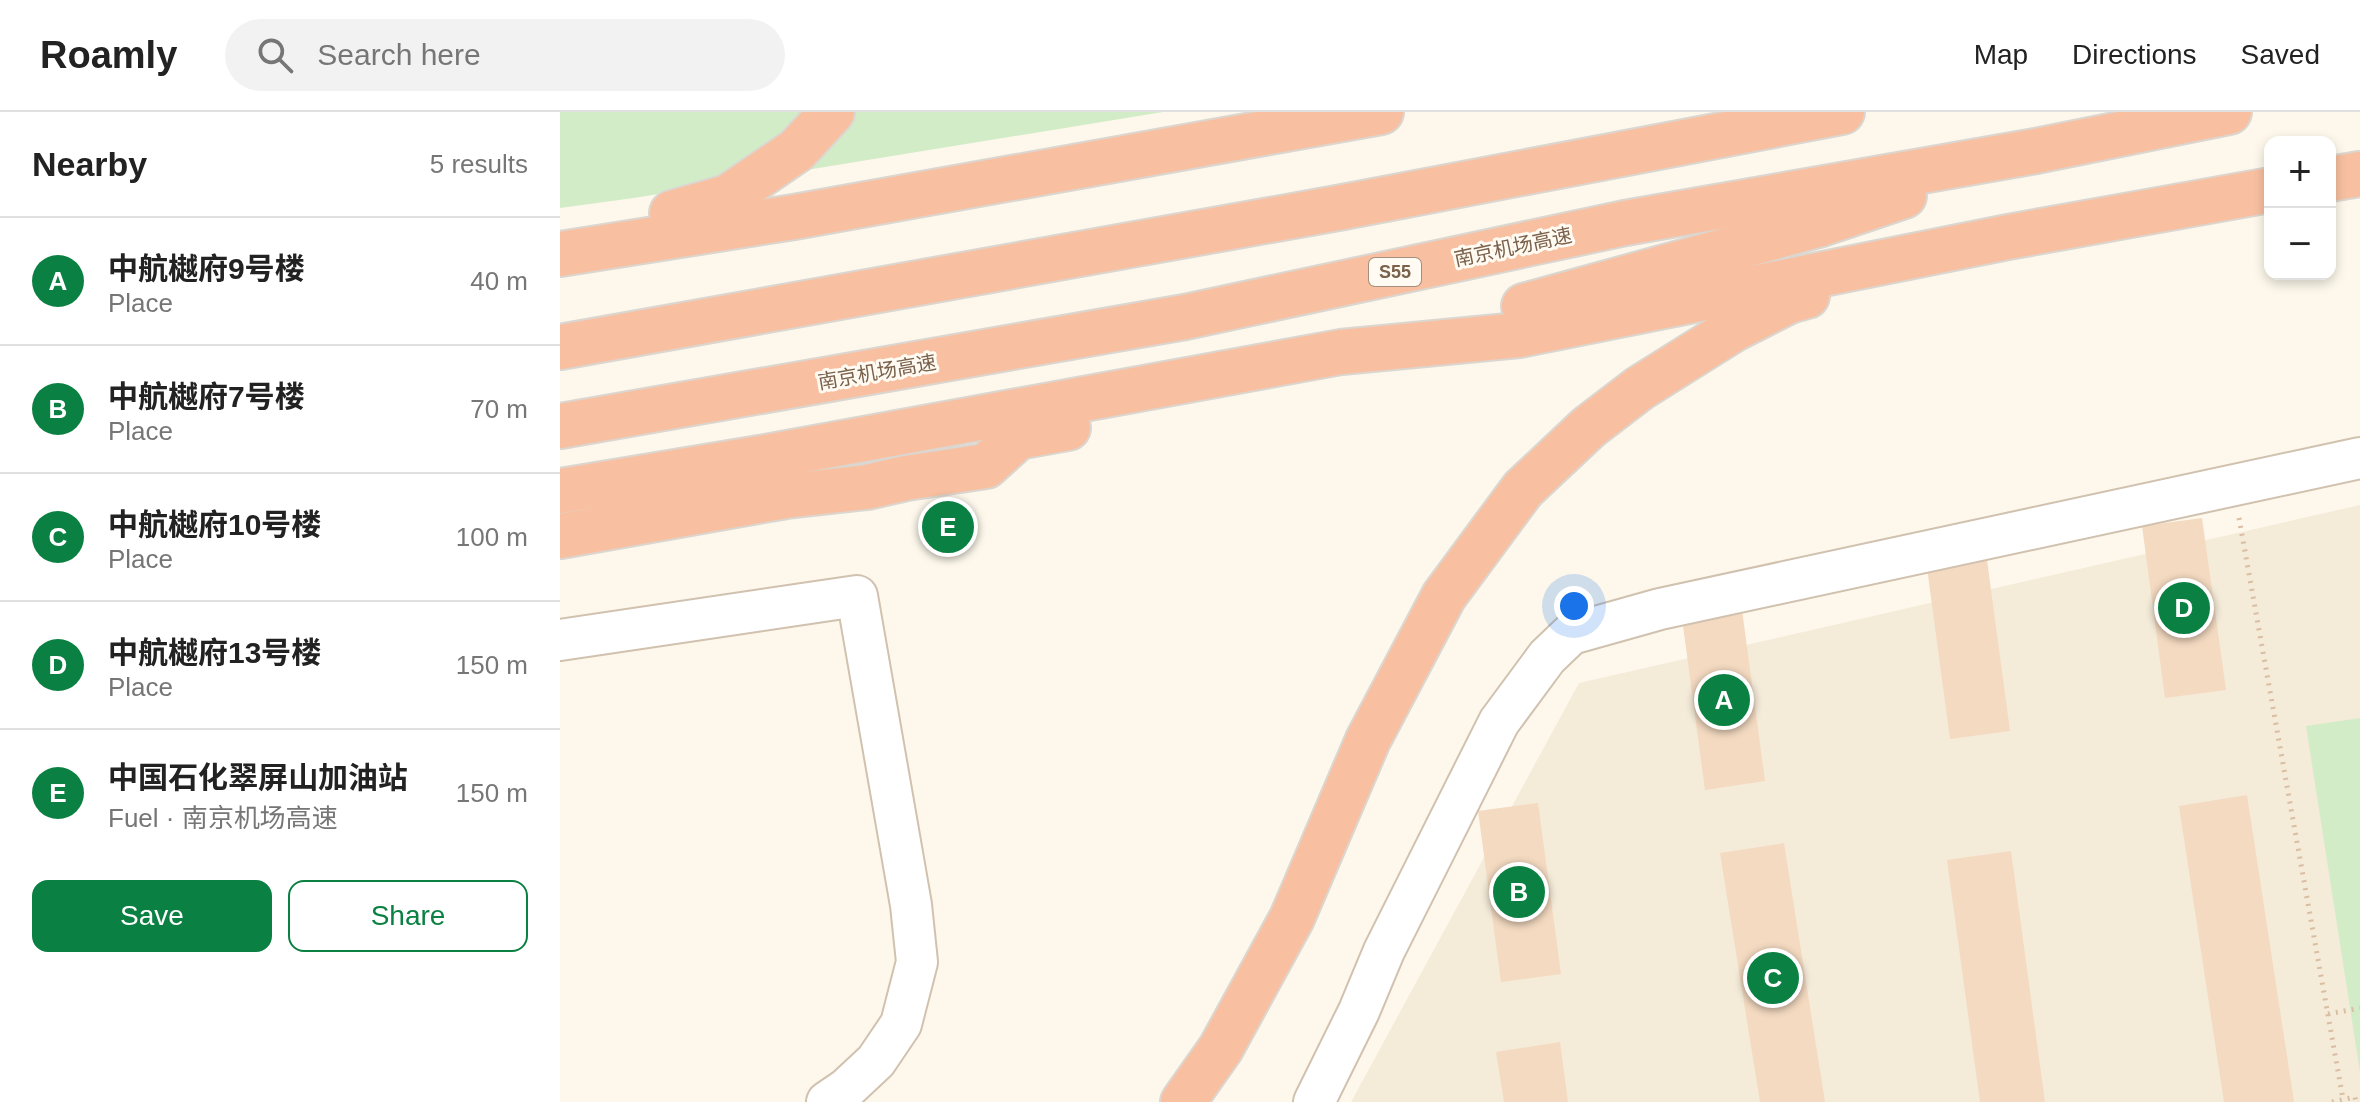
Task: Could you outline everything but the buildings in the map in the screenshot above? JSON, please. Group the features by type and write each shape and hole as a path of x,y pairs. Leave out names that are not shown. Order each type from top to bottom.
{"highway":[{"path":"560,245 728,197 797,150 832,112"},
{"path":"560,254 794,217 1381,112"},
{"path":"560,347 1343,207 1842,112"},
{"name":"南京机场高速","path":"560,426 1185,317 1625,223 2036,151 2229,112"},
{"path":"560,536 786,496 867,487 986,466 1018,437 1177,406 1341,352 1584,290 1821,224 2036,151"},
{"path":"2336,178 2360,174"},
{"path":"560,491 776,455 1341,352 1519,335 2008,237 2264,191"},
{"path":"1183,1102 1221,1048 1292,918 1368,740 1444,596 1523,489 1589,427 1640,388 1734,329 1789,301 2008,237"}],"street":[{"path":"1314,1102 1359,1011 1384,951 1499,722 1547,657 1571,634 1660,609 2360,458"},
{"path":"560,640 857,596 911,905 917,962 901,1024 876,1061 827,1102"}],"path":[{"path":"2233,486 2343,1099"},
{"path":"2328,1014 2360,1008"},
{"path":"2332,1102 2355,1097 2356,1102"}],"shaded area":[{"path":"2360,505 2360,1102 1351,1102 1579,683"}],"green space":[{"path":"560,112 1163,112 560,208"},
{"path":"2360,718 2360,1072 2306,726"}],"place":[{"name":"中国石化翠屏山加油站","path":"948,527"},
{"name":"中航樾府13号楼","path":"2184,608"},
{"name":"中航樾府9号楼","path":"1724,700"},
{"name":"中航樾府7号楼","path":"1519,892"},
{"name":"中航樾府10号楼","path":"1773,978"}]}
